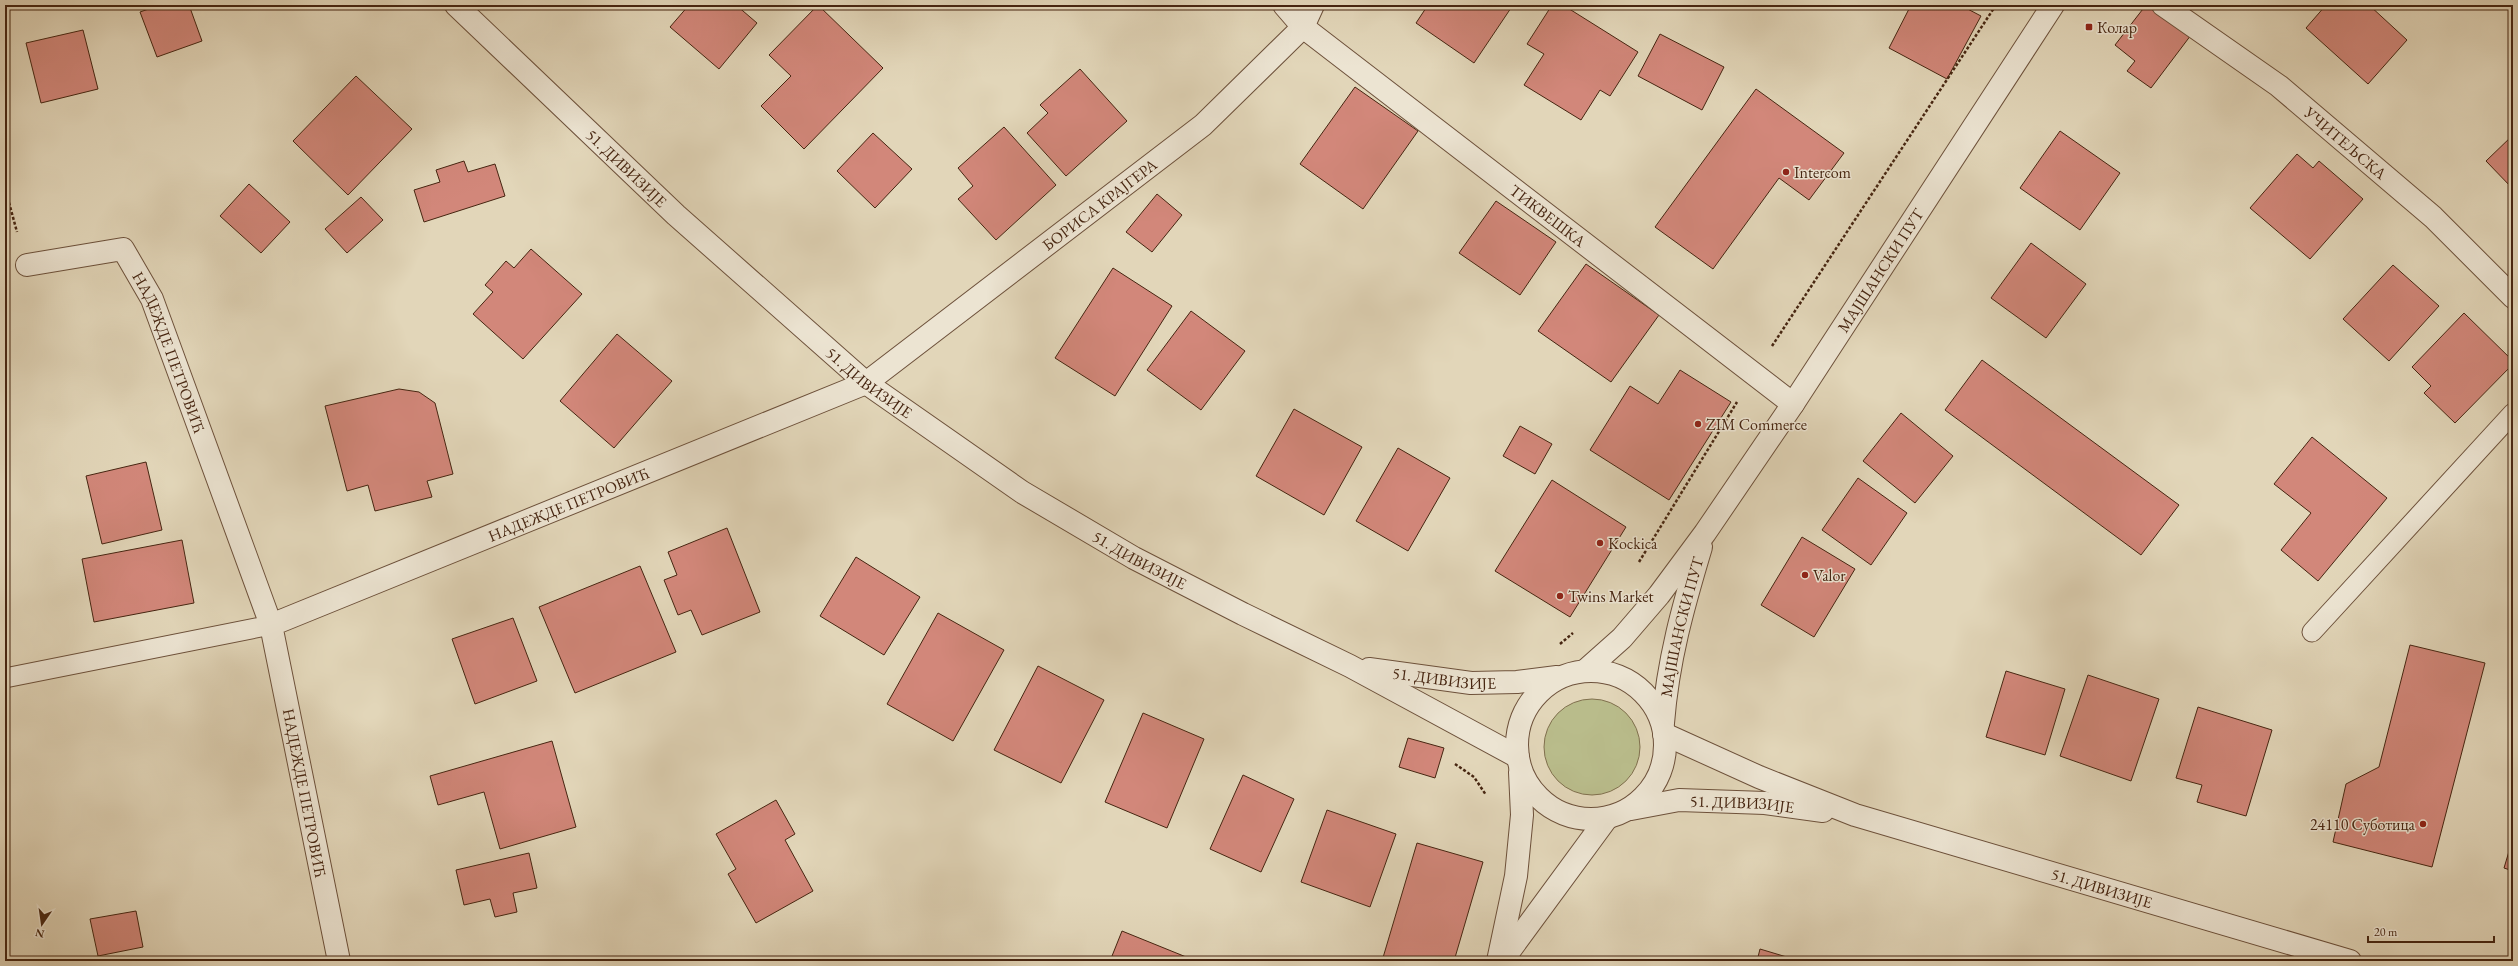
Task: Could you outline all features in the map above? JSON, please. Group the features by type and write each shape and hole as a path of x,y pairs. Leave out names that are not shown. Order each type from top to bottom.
{"street":[{"name":"51. ДИВИЗИЈЕ","path":"456,5 676,215 866,383 1022,492 1134,558 1243,614 1350,666 1519,763"},
{"name":"ТИКВЕШКА","path":"1284,5 1303,27 1793,404"},
{"name":"БОРИСА КРАЈГЕРА","path":"866,383 1203,125 1303,27 1313,5"},
{"name":"МАЈШАНСКИ ПУТ","path":"1586,670 1622,638 1659,596 1705,533 1793,404 2052,5"},
{"name":"УЧИТЕЉСКА","path":"2163,5 2279,86 2433,217 2513,298"},
{"name":"НАДЕЖДЕ ПЕТРОВИЋ","path":"27,265 123,250 152,299 271,625 339,961"},
{"name":"НАДЕЖДЕ ПЕТРОВИЋ","path":"271,625 866,383"},
{"name":"МАЈШАНСКИ ПУТ","path":"1630,809 1649,793 1661,772 1666,747 1664,728 1667,678 1680,617 1705,533"},
{"name":"51. ДИВИЗИЈЕ","path":"1350,666 1414,677 1471,683 1517,682 1562,676"},
{"path":"1498,961 1516,876 1522,815 1519,763 1516,747 1519,725 1527,706 1541,689 1562,676 1586,670 1611,673 1634,683 1652,701 1664,728"},
{"name":"51. ДИВИЗИЈЕ","path":"1664,728 1759,777 1855,815 2350,961"},
{"path":"1519,763 1530,788 1545,804 1558,811 1585,820 1606,818 1630,809"},
{"name":"51. ДИВИЗИЈЕ","path":"1630,809 1679,800 1765,803 1855,815"},
{"path":"1502,961 1606,818"}],"lane":[{"path":"2312,632 2513,414"},
{"path":"5,678 271,625"}],"path":[{"path":"1754,373 1996,5"},
{"path":"5,188 27,265"}],"green space":[{"path":"1592,699 1610,702 1626,713 1637,729 1640,747 1637,765 1626,781 1610,792 1592,795 1574,792 1558,781 1547,765 1544,747 1547,729 1558,713 1574,702"}],"building":[{"path":"160,5 189,5 202,41 157,57 140,12"},
{"path":"689,5 736,5 757,23 719,69 670,27"},
{"path":"818,5 883,68 804,149 761,106 791,76 769,55"},
{"path":"1428,5 1513,5 1474,63 1416,23"},
{"path":"1552,5 1563,5 1638,52 1610,96 1600,90 1581,120 1524,85 1544,54 1527,44"},
{"path":"1911,5 1960,5 1981,16 1947,79 1889,48"},
{"path":"2146,5 2151,5 2191,35 2151,88 2127,71 2135,61 2115,45"},
{"path":"2326,5 2369,5 2407,40 2368,84 2306,28"},
{"path":"83,30 98,89 41,103 26,43"},
{"path":"1660,34 1724,67 1702,110 1638,76"},
{"path":"1080,69 1127,121 1066,176 1027,133 1048,113 1040,105"},
{"path":"356,76 412,129 348,195 293,141"},
{"path":"1355,87 1418,131 1363,209 1300,164"},
{"path":"1756,89 1844,153 1809,200 1779,178 1713,269 1655,227"},
{"path":"1004,127 1056,185 996,240 958,199 973,186 958,168"},
{"path":"2060,131 2120,173 2080,230 2020,188"},
{"path":"873,133 912,169 875,208 837,171"},
{"path":"2513,135 2513,189 2486,161"},
{"path":"2297,154 2313,168 2319,161 2363,199 2310,259 2250,208"},
{"path":"464,161 468,172 495,164 505,196 424,222 414,190 440,182 436,170"},
{"path":"249,184 290,222 261,253 220,216"},
{"path":"1157,194 1182,215 1152,252 1126,232"},
{"path":"361,197 383,220 347,253 325,229"},
{"path":"1496,201 1556,242 1520,295 1459,253"},
{"path":"2031,243 2086,284 2046,338 1991,298"},
{"path":"531,249 582,294 523,359 473,314 493,292 485,285 506,261 514,268"},
{"path":"1586,264 1659,315 1611,382 1538,331"},
{"path":"2393,265 2439,306 2389,361 2343,319"},
{"path":"1113,268 1172,306 1115,396 1055,358"},
{"path":"1191,311 1245,351 1201,410 1147,370"},
{"path":"2464,313 2513,361 2513,364 2455,423 2424,393 2431,386 2412,367"},
{"path":"617,334 672,381 614,448 560,401"},
{"path":"1982,360 2179,505 2141,555 1945,410"},
{"path":"1680,370 1731,402 1669,500 1590,450 1630,386 1658,404"},
{"path":"399,389 419,392 435,403 453,474 427,481 432,497 375,511 368,485 347,491 325,406"},
{"path":"1294,409 1362,447 1324,515 1256,476"},
{"path":"1901,413 1953,456 1915,503 1863,461"},
{"path":"1520,426 1552,444 1535,474 1503,456"},
{"path":"2312,437 2387,498 2318,581 2281,550 2311,513 2274,484"},
{"path":"1398,448 1450,478 1408,551 1356,521"},
{"path":"146,462 162,530 102,544 86,476"},
{"path":"1858,478 1907,513 1871,565 1822,530"},
{"path":"1552,480 1626,527 1570,617 1495,571"},
{"path":"727,528 760,612 702,635 691,610 678,615 664,580 677,575 668,552"},
{"path":"1802,537 1855,569 1814,637 1761,605"},
{"path":"182,540 194,603 94,622 82,559"},
{"path":"856,557 920,597 884,655 820,616"},
{"path":"640,566 676,652 575,693 539,607"},
{"path":"938,613 1004,650 953,741 887,704"},
{"path":"513,618 537,681 475,704 452,639"},
{"path":"2410,645 2485,663 2432,867 2333,842 2346,784 2379,767"},
{"path":"1038,666 1104,700 1061,783 994,750"},
{"path":"2006,671 2065,689 2045,755 1986,737"},
{"path":"2088,675 2159,699 2131,781 2060,756"},
{"path":"2198,707 2272,730 2246,816 2197,802 2202,785 2176,778"},
{"path":"1143,713 1204,739 1167,828 1105,802"},
{"path":"1408,738 1444,748 1435,778 1399,767"},
{"path":"552,741 576,827 500,849 484,792 438,805 430,776"},
{"path":"1243,775 1294,799 1261,872 1210,849"},
{"path":"776,800 795,834 785,840 813,891 756,923 728,874 736,869 716,834"},
{"path":"1327,810 1396,834 1370,907 1301,882"},
{"path":"2513,838 2513,871 2504,868"},
{"path":"1417,843 1483,862 1454,961 1382,961"},
{"path":"529,853 537,888 513,893 517,912 495,917 490,899 464,905 456,870"},
{"path":"136,911 143,947 98,956 90,919"},
{"path":"1122,931 1196,961 1110,961"},
{"path":"1760,949 1800,961 1757,961"}],"place":[{"name":"Колар","path":"2089,27"},
{"name":"Intercom","path":"1786,172"},
{"name":"ZIM Commerce","path":"1698,424"},
{"name":"Kockica","path":"1600,543"},
{"name":"Valor","path":"1805,575"},
{"name":"Twins Market","path":"1560,596"},
{"name":"24110 Суботица","path":"2423,824"}]}
